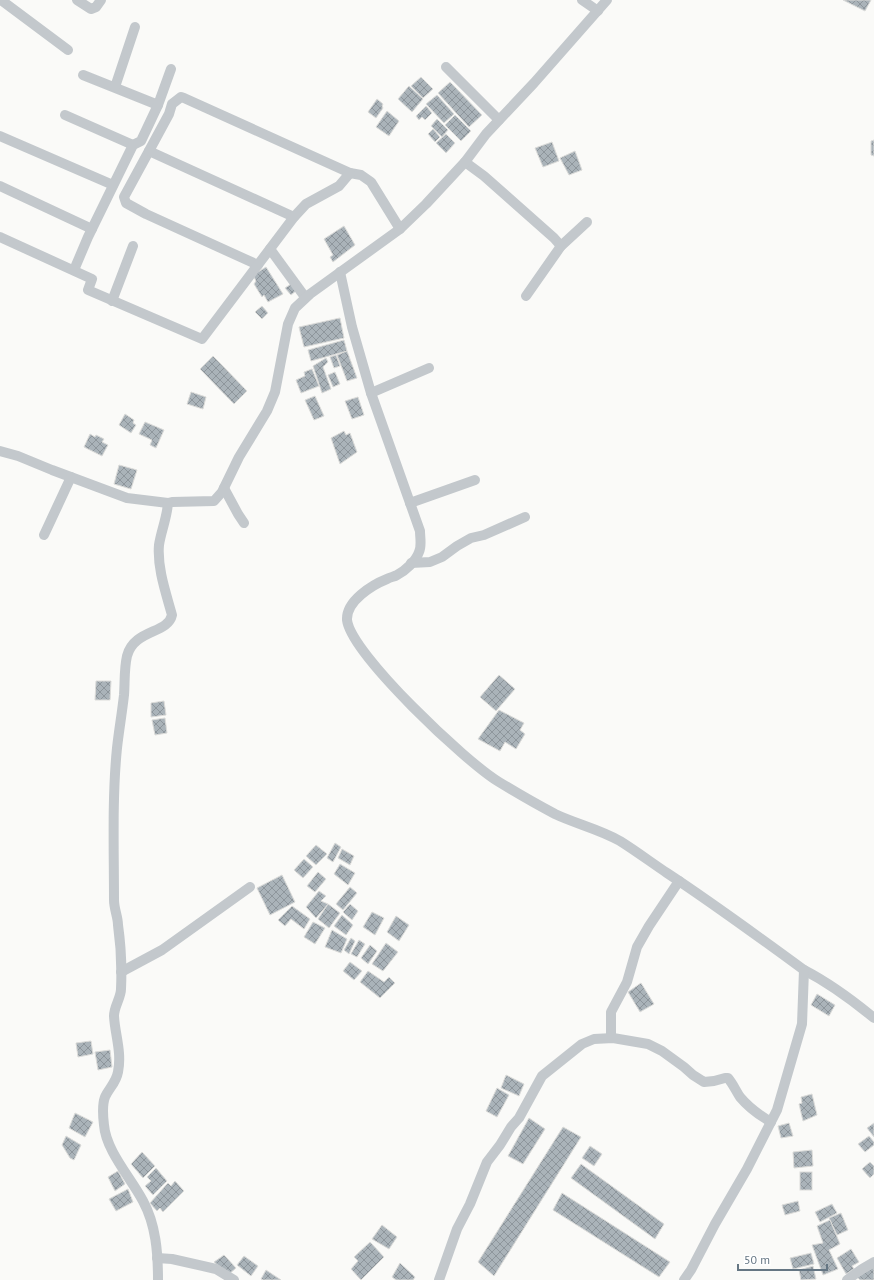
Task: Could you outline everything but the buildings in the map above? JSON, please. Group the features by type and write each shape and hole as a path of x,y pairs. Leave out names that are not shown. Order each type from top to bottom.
{"street":[{"path":"1,0 68,50"},
{"path":"77,0 92,9 96,7 101,0"},
{"path":"582,0 598,11"},
{"path":"0,451 18,456 71,478 127,498 168,503 214,501 224,488 243,451 267,411 275,392 288,324 295,308 305,297 400,229 426,204 465,162 475,147 607,0"},
{"path":"115,88 135,27"},
{"path":"446,67 499,120"},
{"path":"74,270 92,229 133,146 141,141 158,105 171,69"},
{"path":"83,75 158,105"},
{"path":"258,264 128,205 124,197 169,114 172,104 182,97 350,173 360,175 370,182 400,229"},
{"path":"65,115 133,146"},
{"path":"0,136 113,185"},
{"path":"149,151 294,217"},
{"path":"465,162 484,176 554,238 561,246"},
{"path":"0,237 92,279 88,290 202,339 294,217 306,204 339,186 350,173"},
{"path":"0,186 92,229"},
{"path":"526,296 561,246 587,222"},
{"path":"112,301 133,246"},
{"path":"270,249 305,297"},
{"path":"340,272 352,327 371,393 420,531 419,552 405,570 361,594 354,600 349,608 347,620 363,650 386,678 428,722 497,781 556,814 591,827 621,842 679,881 804,970 823,980 849,997 874,1018"},
{"path":"371,393 429,368"},
{"path":"44,535 71,478"},
{"path":"410,503 476,480"},
{"path":"224,488 244,523"},
{"path":"158,1280 157,1258 151,1217 111,1146 105,1130 104,1099 114,1083 118,1073 119,1050 114,1014 121,992 121,972 118,922 114,902 115,879 113,843 117,748 124,694 125,665 128,653 136,641 142,636 165,625 171,619 172,615 160,567 159,547 161,531 167,516 168,503"},
{"path":"411,563 430,562 442,557 471,538 490,532 525,517"},
{"path":"611,1038 611,1012 627,982 637,947 679,881"},
{"path":"121,972 162,950 250,887"},
{"path":"684,1280 747,1169 777,1110 802,1024 804,970"},
{"path":"439,1280 457,1229 470,1204 487,1162 519,1118 542,1076 582,1044 594,1039 611,1038 648,1044 662,1052 684,1067 693,1076 704,1082 728,1078 740,1097 758,1114 771,1122"},
{"path":"157,1258 172,1259 216,1269 234,1280"},
{"path":"847,1280 862,1268 874,1262"}]}
